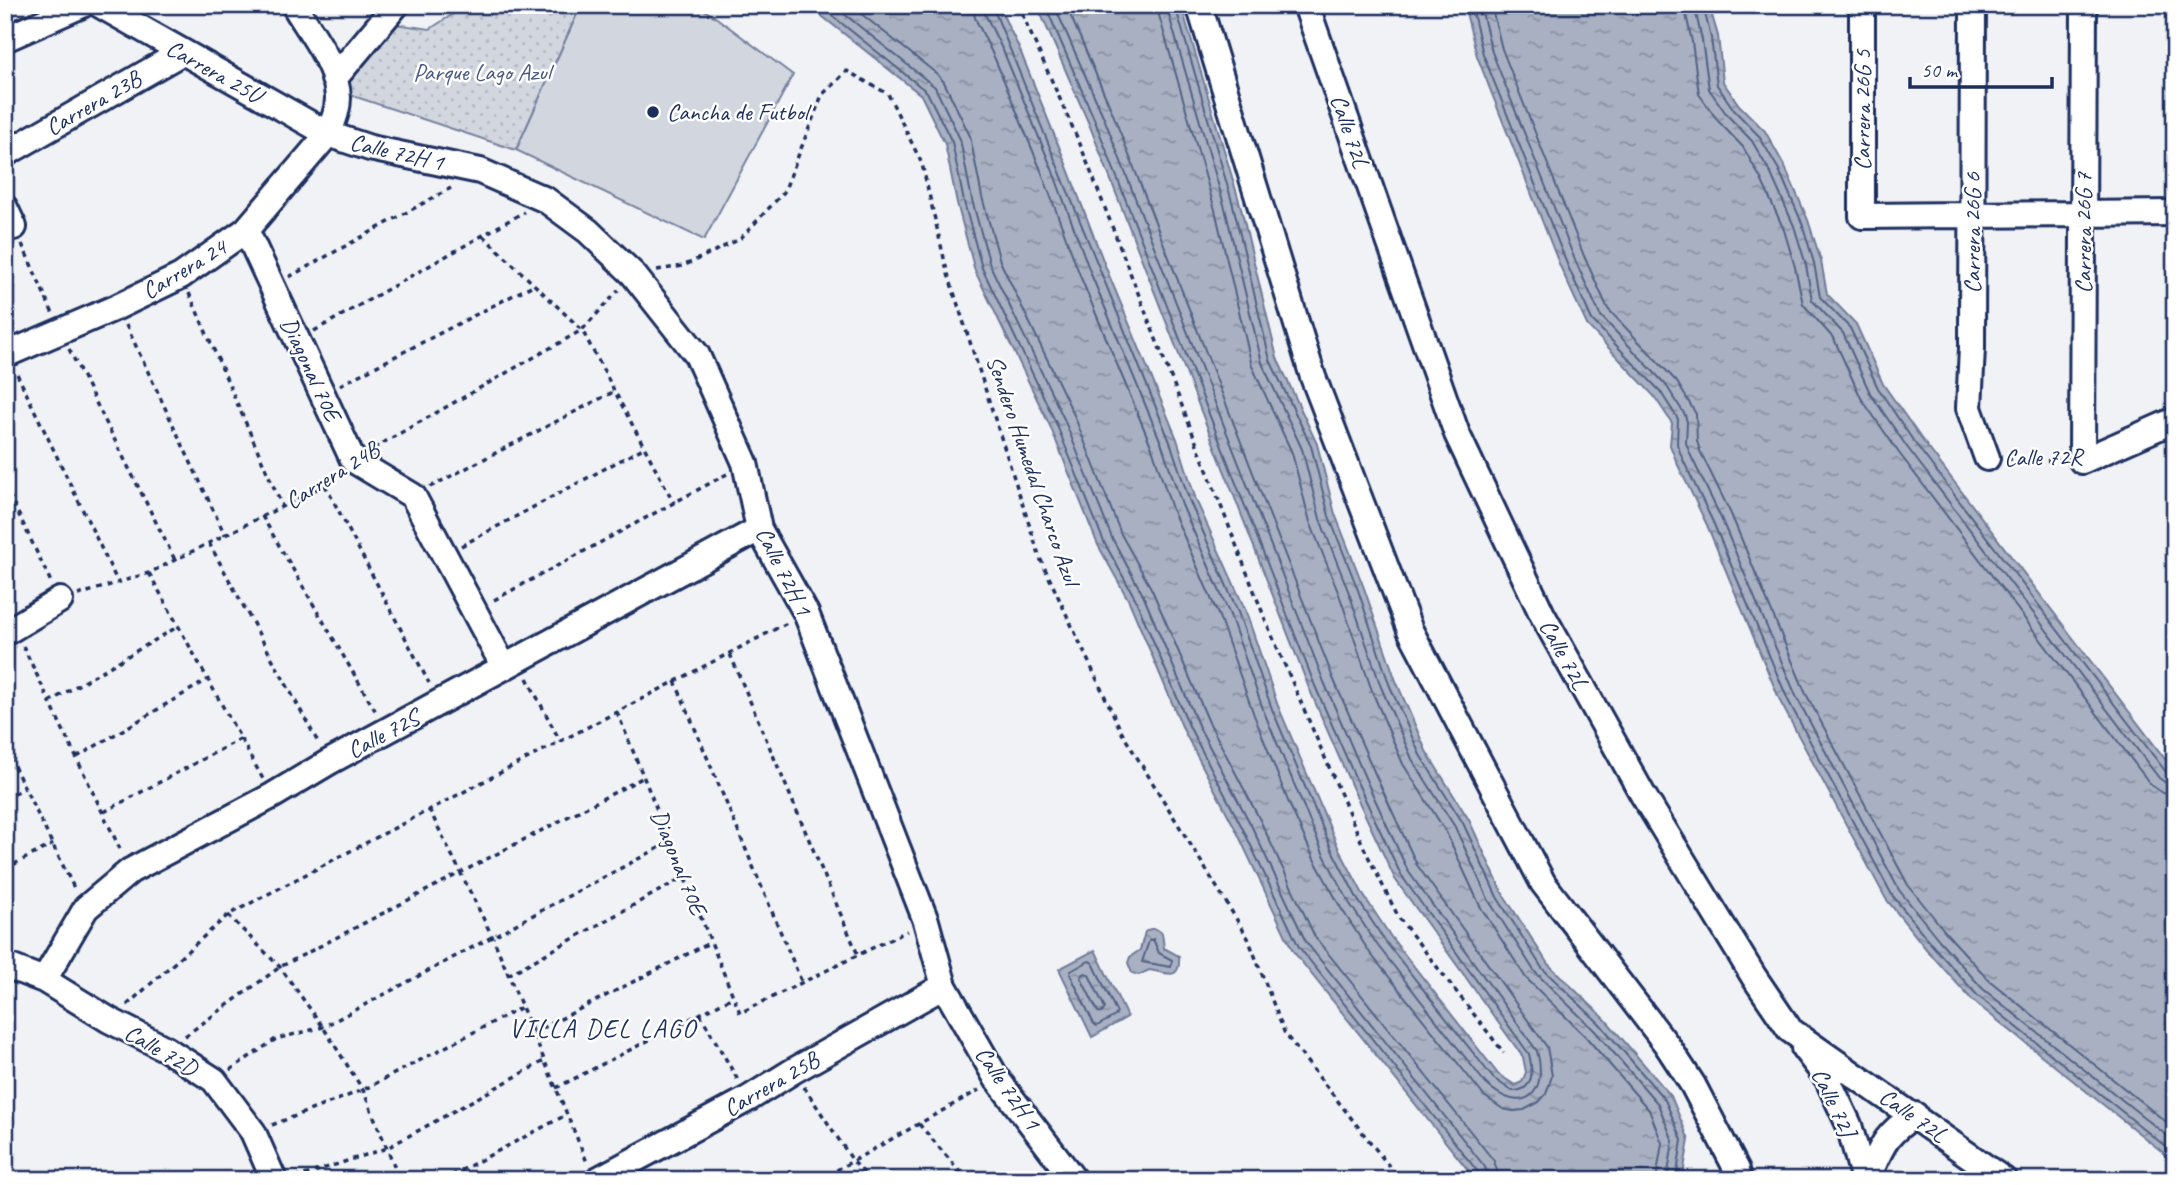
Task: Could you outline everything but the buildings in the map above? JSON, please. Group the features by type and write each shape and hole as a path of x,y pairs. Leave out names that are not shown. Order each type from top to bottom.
{"street":[{"path":"5,39 82,5"},
{"name":"Carrera 25U","path":"100,5 328,134"},
{"path":"294,5 334,79 338,98 336,115 328,134"},
{"path":"334,79 396,5"},
{"path":"1199,5 1313,377 1409,630 1543,883 1667,1045 1693,1085 1737,1170 1738,1180"},
{"name":"Calle 72L","path":"1306,5 1457,434 1542,614 1643,795 1754,977 1790,1030 1915,1115 2004,1180"},
{"name":"Carrera 26G 5","path":"1862,5 1862,216 1972,215"},
{"name":"Carrera 26G 6","path":"1973,5 1972,348 1969,408 1987,458"},
{"name":"Carrera 26G 7","path":"2082,461 2084,5"},
{"name":"Carrera 23B","path":"5,154 181,53"},
{"name":"Calle 72H 1","path":"328,134 370,148 480,171 546,201 588,231 633,274 697,355 745,463 759,529 806,613 926,921 944,986 998,1079 1074,1180"},
{"name":"Carrera 24","path":"6,355 181,276 246,230 328,134"},
{"path":"1972,215 2175,213"},
{"name":"Diagonal 70E","path":"246,230 353,460"},
{"name":"Calle 72R","path":"2082,461 2175,420"},
{"path":"353,460 413,496 473,611 511,664"},
{"name":"Calle 72S","path":"44,980 86,908 130,871 759,529"},
{"path":"10,630 60,600"},
{"name":"Calle 72D","path":"5,965 44,980 109,1020 166,1049 214,1080 253,1132 274,1180"},
{"name":"Carrera 25B","path":"593,1174 748,1099 944,986"},
{"name":"Calle 72J","path":"1790,1030 1827,1078 1849,1125 1866,1180"},
{"path":"1866,1180 1885,1140 1893,1130 1915,1115"}],"path":[{"path":"1018,5 1080,144 1267,624 1365,850 1399,918 1504,1053"},
{"name":"Sendero Humedal Charco Azul","path":"633,274 683,266 740,239 784,192 822,94 847,71 888,94 922,164 947,271 1040,558 1111,710 1248,938 1285,1034 1400,1180"},
{"path":"272,286 451,188"},
{"path":"298,341 546,201"},
{"path":"10,217 60,331 175,560"},
{"path":"483,236 582,330 674,503"},
{"name":"Carrera 24B","path":"60,600 149,573 325,485 353,460 582,330 633,274"},
{"path":"181,276 282,506"},
{"path":"323,394 535,284"},
{"path":"117,307 225,535"},
{"path":"6,355 118,583"},
{"path":"413,496 615,391"},
{"path":"444,555 645,447"},
{"name":"Calle 72R","path":"1987,458 2082,461"},
{"path":"473,611 745,463"},
{"path":"325,485 439,704"},
{"path":"5,486 60,600"},
{"path":"262,516 387,732"},
{"path":"209,543 329,762"},
{"path":"149,573 272,796"},
{"path":"109,1020 228,915 806,613"},
{"path":"49,702 179,626"},
{"path":"10,630 77,757 130,871"},
{"path":"730,653 858,955"},
{"path":"511,664 560,741"},
{"path":"77,757 209,680"},
{"path":"675,681 802,983 926,921"},
{"name":"Diagonal 70E","path":"617,712 740,1013 802,983"},
{"path":"104,812 242,738"},
{"path":"5,748 86,908"},
{"path":"166,1049 280,967 644,777"},
{"path":"5,798 25,788"},
{"path":"429,810 493,938 593,1174"},
{"path":"214,1080 276,1039 323,1027 670,842"},
{"path":"5,869 53,844"},
{"path":"508,975 684,876"},
{"path":"228,915 280,967 323,1027 363,1090 400,1180"},
{"path":"533,1033 712,942"},
{"path":"555,1088 733,997"},
{"path":"253,1132 363,1090 522,1007"},
{"path":"700,1014 748,1099"},
{"path":"290,1180 387,1148 544,1061"},
{"path":"793,1071 853,1161 870,1180"},
{"path":"819,1180 998,1079"},
{"path":"443,1180 566,1115"},
{"path":"919,1124 967,1180"}],"green space":[{"name":"Parque Lago Azul","path":"467,5 581,5 516,150 341,92 388,23 430,29"},
{"name":"Cancha de Futbol","path":"581,5 696,5 793,75 704,240 516,150"}],"water":[{"path":"808,5 998,5 1019,48 1066,164 1177,439 1196,500 1245,609 1278,706 1338,847 1364,896 1391,937 1498,1074 1515,1085 1522,1082 1526,1072 1523,1057 1395,879 1352,787 1309,688 1089,124 1037,5 1181,5 1240,204 1277,358 1317,444 1335,514 1396,681 1426,751 1469,820 1503,894 1548,964 1605,1019 1671,1096 1689,1140 1682,1180 1476,1180 1293,951 1237,832 1184,731 1129,601 1098,545 1050,426 975,271 945,144 921,95"},
{"path":"1464,5 1709,5 1718,36 1723,82 1739,105 1765,131 1785,167 1808,220 1821,261 1827,294 1856,324 1883,384 1920,437 2175,772 2175,1162 1972,1000 1886,899 1781,703 1707,525 1677,463 1670,445 1672,423 1654,396 1587,325 1560,266 1477,56"},
{"path":"1150,929 1162,933 1164,948 1179,956 1175,973 1149,970 1139,975 1132,973 1128,963 1130,957 1140,950 1145,932"},
{"path":"1095,950 1127,1017 1092,1037 1059,969"}],"place":[{"name":"Cancha de Futbol","path":"653,112"}],"district":[{"name":"VILLA DEL LAGO","path":"603,1028"}]}
